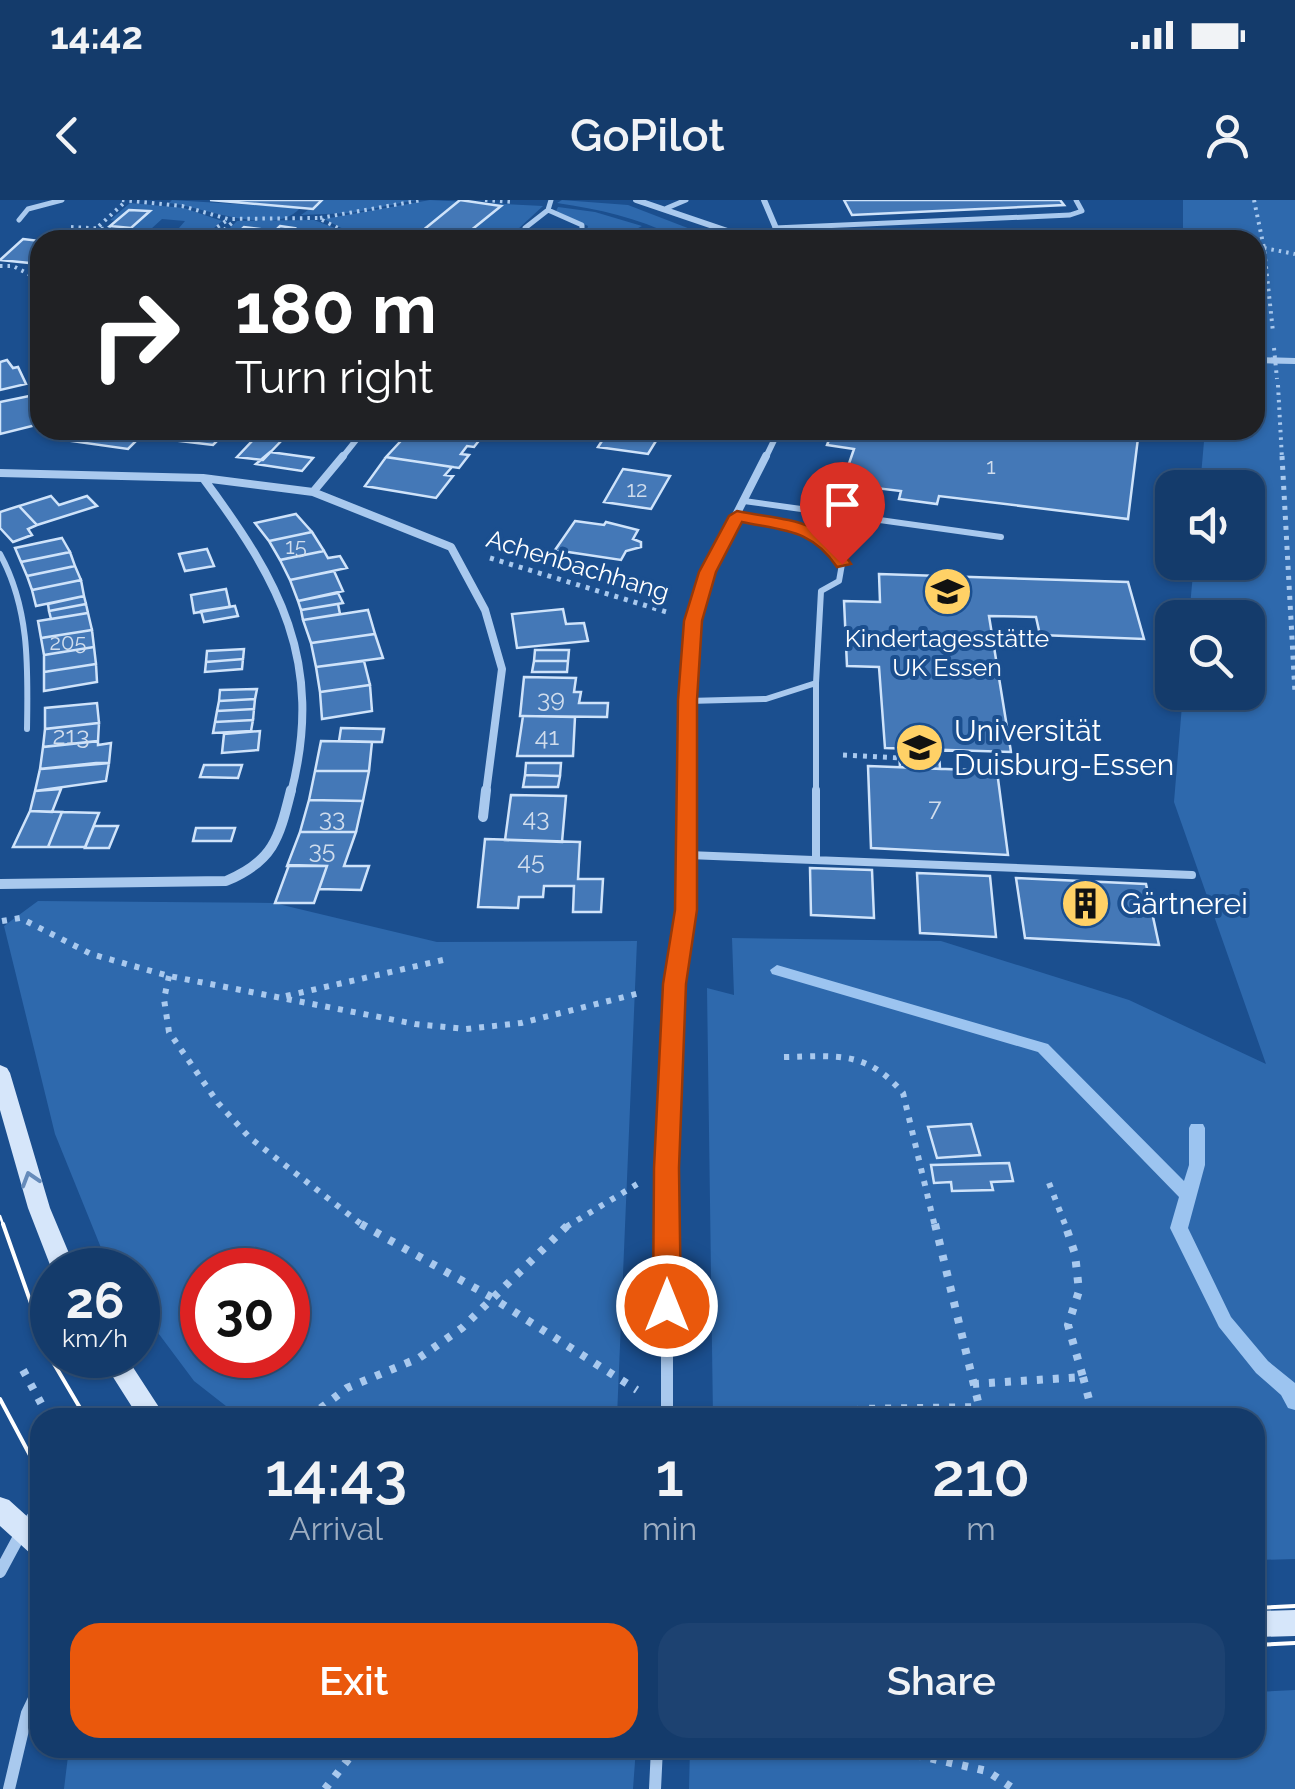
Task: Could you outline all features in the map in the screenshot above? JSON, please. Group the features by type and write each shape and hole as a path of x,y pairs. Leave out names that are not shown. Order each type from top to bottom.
{"street":[{"path":"636,200 727,230"},
{"path":"764,200 775,228"},
{"path":"1265,360 1295,361"},
{"path":"313,492 356,440"},
{"path":"667,1408 667,1168 674,984 686,910 688,700 693,621 707,572 773,440"},
{"name":"Achenbachhang","path":"0,473 202,478 313,492 450,548 485,610 502,669 484,817"},
{"path":"0,884 226,880 260,868 272,851 297,774 301,679 280,603 255,547 202,478"},
{"path":"0,1073 39,1208 55,1248"},
{"path":"127,1378 147,1408"},
{"path":"0,1508 30,1537"},
{"path":"0,1572 30,1539"},
{"path":"1265,1624 1295,1622"},
{"path":"9,1789 30,1712"},
{"path":"655,1789 656,1758"}],"lane":[{"path":"19,220 28,210 62,200"},
{"path":"526,230 548,210 552,200"},
{"path":"667,208 686,200"},
{"path":"775,228 1070,215 1082,211 1076,200"},
{"path":"548,210 582,225 582,230"},
{"path":"744,501 1001,537"},
{"path":"737,516 813,532 832,547 842,564 839,580 821,591 816,683 816,860"},
{"path":"0,554 10,570 29,653 26,729"},
{"path":"688,700 766,699 816,683"},
{"path":"688,855 1192,875"}],"path":[{"path":"94,230 124,201 182,206 235,220 318,218 422,200"},
{"path":"1254,200 1260,230"},
{"path":"297,218 304,208"},
{"path":"318,218 344,230"},
{"path":"213,230 228,219"},
{"path":"19,220 130,230"},
{"path":"224,230 235,220"},
{"path":"105,221 114,222"},
{"path":"1265,248 1295,254"},
{"path":"1265,258 1278,379 1283,528 1295,693"},
{"path":"0,266 13,266 30,275"},
{"path":"1283,528 1295,529"},
{"name":"Achenbachhang","path":"450,548 566,579 693,621"},
{"path":"816,754 900,758"},
{"path":"2,921 20,918 91,954 169,976 466,1030 521,1023 674,984"},
{"path":"280,998 443,960"},
{"path":"169,976 164,999 170,1032 218,1103 250,1138 350,1218 490,1298 659,1408"},
{"path":"784,1057 872,1060 903,1093 979,1407 920,1408"},
{"path":"321,1408 346,1388 419,1358 462,1328 574,1219 667,1168"},
{"path":"1049,1183 1082,1281 1078,1309 1068,1324 1091,1408"},
{"path":"23,1370 42,1405"},
{"path":"973,1384 1082,1377"},
{"path":"326,1789 349,1758"},
{"path":"918,1758 986,1771 1003,1778 1014,1789"}],"shaded area":[{"path":"172,200 300,208 288,217 256,220 169,203"},
{"path":"322,200 416,200 351,213 301,215"},
{"path":"430,200 543,206 517,230 345,230 324,219"},
{"path":"562,200 628,205 693,230 660,230 603,211 557,203"},
{"path":"1183,200 1295,200 1295,1559 1265,1560 1265,1408 713,1408 707,988 734,995 732,938 941,941 1129,1000 1266,1064 1174,802 1182,710 1265,710 1265,600 1191,600 1192,580 1265,580 1265,470 1201,470 1204,440 1265,440 1265,230 1183,230"},
{"path":"130,203 184,208 222,221 212,230 179,228 185,221 162,219 151,229 131,228 148,211 129,210 116,221 110,220"},
{"path":"558,207 595,212 642,226 634,230 587,230 588,226 556,211"},
{"path":"314,220 340,230 290,230 280,226 276,230 228,230 237,221"},
{"path":"38,901 274,903 437,942 637,941 617,1408 228,1408 192,1378 310,1378 310,1248 180,1248 180,1362 160,1335 160,1248 101,1248 55,1134 4,926"},
{"path":"1295,1690 1295,1789 689,1789 690,1758 1265,1758 1265,1692"},
{"path":"68,1758 635,1758 633,1789 64,1789"}],"building":[{"path":"210,200 322,200 313,209"},
{"path":"460,200 501,206 471,230 423,230"},
{"path":"844,200 1060,200 1064,205 852,215"},
{"path":"129,210 150,211 131,228 110,226"},
{"path":"23,239 30,240 30,263 0,260"},
{"path":"7,360 13,368 18,367 26,384 0,390 0,362"},
{"path":"30,396 30,426 0,434 0,402"},
{"path":"72,440 137,440 128,449"},
{"path":"172,440 218,440 213,445"},
{"path":"253,440 282,440 263,460 237,457"},
{"path":"402,440 480,440 461,454 469,455 459,468 386,457"},
{"path":"603,440 657,440 648,454 598,447"},
{"path":"829,440 1138,440 1128,519 939,496 937,504 899,499 901,491 842,484 854,449 827,445"},
{"path":"270,452 313,458 302,471 256,464"},
{"path":"386,457 452,467 445,475 453,476 436,498 365,486"},
{"path":"623,469 670,476 651,509 604,502"},
{"path":"51,496 59,505 87,496 97,506 37,525 19,506"},
{"path":"19,506 37,525 28,529 32,535 13,542 0,528 0,512"},
{"path":"296,514 312,532 269,541 255,523"},
{"path":"575,521 604,525 606,522 638,530 633,539 641,542 641,547 626,551 621,560 555,550"},
{"path":"312,532 324,551 280,560 269,541"},
{"path":"62,538 70,552 21,562 15,548"},
{"path":"207,549 214,566 185,571 179,554"},
{"path":"324,551 328,558 340,556 347,568 290,580 280,560"},
{"path":"70,552 75,566 27,576 21,562"},
{"path":"75,566 81,580 32,590 27,576"},
{"path":"334,571 343,591 298,601 290,580"},
{"name":"Kindertagesstätte UK Essen","path":"879,574 1128,582 1144,639 1040,635 1036,617 989,616 1011,752 885,748 879,667 847,666 844,601 880,602"},
{"path":"81,580 84,596 36,606 32,590"},
{"path":"226,589 230,607 194,613 191,595"},
{"path":"338,593 343,603 301,610 298,601"},
{"path":"84,596 86,604 49,611 48,604"},
{"path":"86,604 88,613 51,619 49,611"},
{"path":"338,604 340,614 303,620 301,610"},
{"path":"235,606 238,616 204,622 201,611"},
{"path":"563,609 566,624 584,623 588,641 517,648 512,614"},
{"path":"368,610 375,634 311,643 303,620"},
{"path":"88,613 92,630 41,638 38,621"},
{"path":"92,630 94,647 44,655 41,638"},
{"path":"375,634 383,658 316,667 311,643"},
{"path":"94,647 96,664 44,672 44,655"},
{"path":"244,649 243,659 206,662 207,651"},
{"path":"535,650 569,650 568,661 534,661"},
{"path":"243,659 242,669 205,672 206,662"},
{"path":"364,661 370,685 320,692 316,667"},
{"path":"534,661 568,661 567,672 532,672"},
{"path":"96,664 97,682 44,691 44,672"},
{"path":"524,677 576,678 574,692 581,692 579,703 608,703 607,717 520,716"},
{"path":"370,685 372,711 322,719 320,692"},
{"path":"257,689 255,699 219,701 220,690"},
{"path":"255,699 254,709 217,711 219,701"},
{"path":"97,703 99,723 45,729 45,708"},
{"path":"254,709 253,720 215,722 217,711"},
{"path":"523,716 575,717 573,756 517,756"},
{"path":"253,720 251,731 213,733 215,722"},
{"path":"99,723 98,741 43,747 45,729"},
{"path":"341,728 384,729 382,742 339,741"},
{"path":"260,731 258,750 222,753 224,734"},
{"path":"98,741 98,745 111,743 109,763 40,769 43,747"},
{"path":"321,741 372,742 369,771 315,771"},
{"path":"899,751 939,752 940,769 900,767"},
{"path":"109,763 106,781 35,791 40,769"},
{"path":"526,763 561,763 560,776 525,775"},
{"path":"204,765 242,765 238,778 200,777"},
{"path":"868,766 997,771 1008,855 871,848"},
{"path":"315,771 369,771 363,801 309,800"},
{"path":"525,775 560,776 558,787 523,787"},
{"path":"61,789 52,812 30,811 35,791"},
{"path":"511,795 566,796 562,842 505,840"},
{"path":"309,800 363,801 356,832 300,832"},
{"path":"30,811 62,812 48,847 13,847"},
{"path":"62,812 99,813 85,847 48,847"},
{"path":"94,826 118,826 109,848 85,848"},
{"path":"196,828 235,828 231,841 193,841"},
{"path":"300,832 356,832 344,866 369,866 361,890 319,889 327,866 287,866"},
{"path":"485,839 580,842 578,879 603,879 601,912 573,912 574,886 544,886 543,897 519,897 518,908 478,907"},
{"path":"289,865 327,866 314,903 275,903"},
{"path":"810,868 872,870 874,918 811,915"},
{"path":"917,873 990,876 996,937 920,933"},
{"name":"Gärtnerei","path":"1016,878 1146,884 1159,945 1025,938"},
{"path":"971,1124 980,1155 937,1158 928,1127"},
{"path":"1009,1163 1013,1181 991,1182 993,1190 952,1191 951,1182 934,1183 931,1165"}],"waterway":[{"path":"777,970 1043,1048 1186,1193"},
{"path":"1197,1128 1197,1165 1179,1228 1225,1322 1262,1367 1288,1389 1295,1402"}],"tram line":[{"path":"0,1216 4,1227"},
{"path":"3,1224 50,1357 80,1408"},
{"path":"0,1399 30,1455"},
{"path":"1265,1608 1295,1606"},
{"path":"1265,1644 1295,1643"}],"place":[{"name":"Kindertagesstätte UK Essen","path":"947,592"},
{"name":"Universität Duisburg-Essen","path":"919,747"},
{"name":"Gärtnerei","path":"1085,903"}],"route":[{"path":"667,1306 667,1168 674,984 686,910 688,700 693,621 707,572 737,516 813,532 832,547 842,564"}]}
